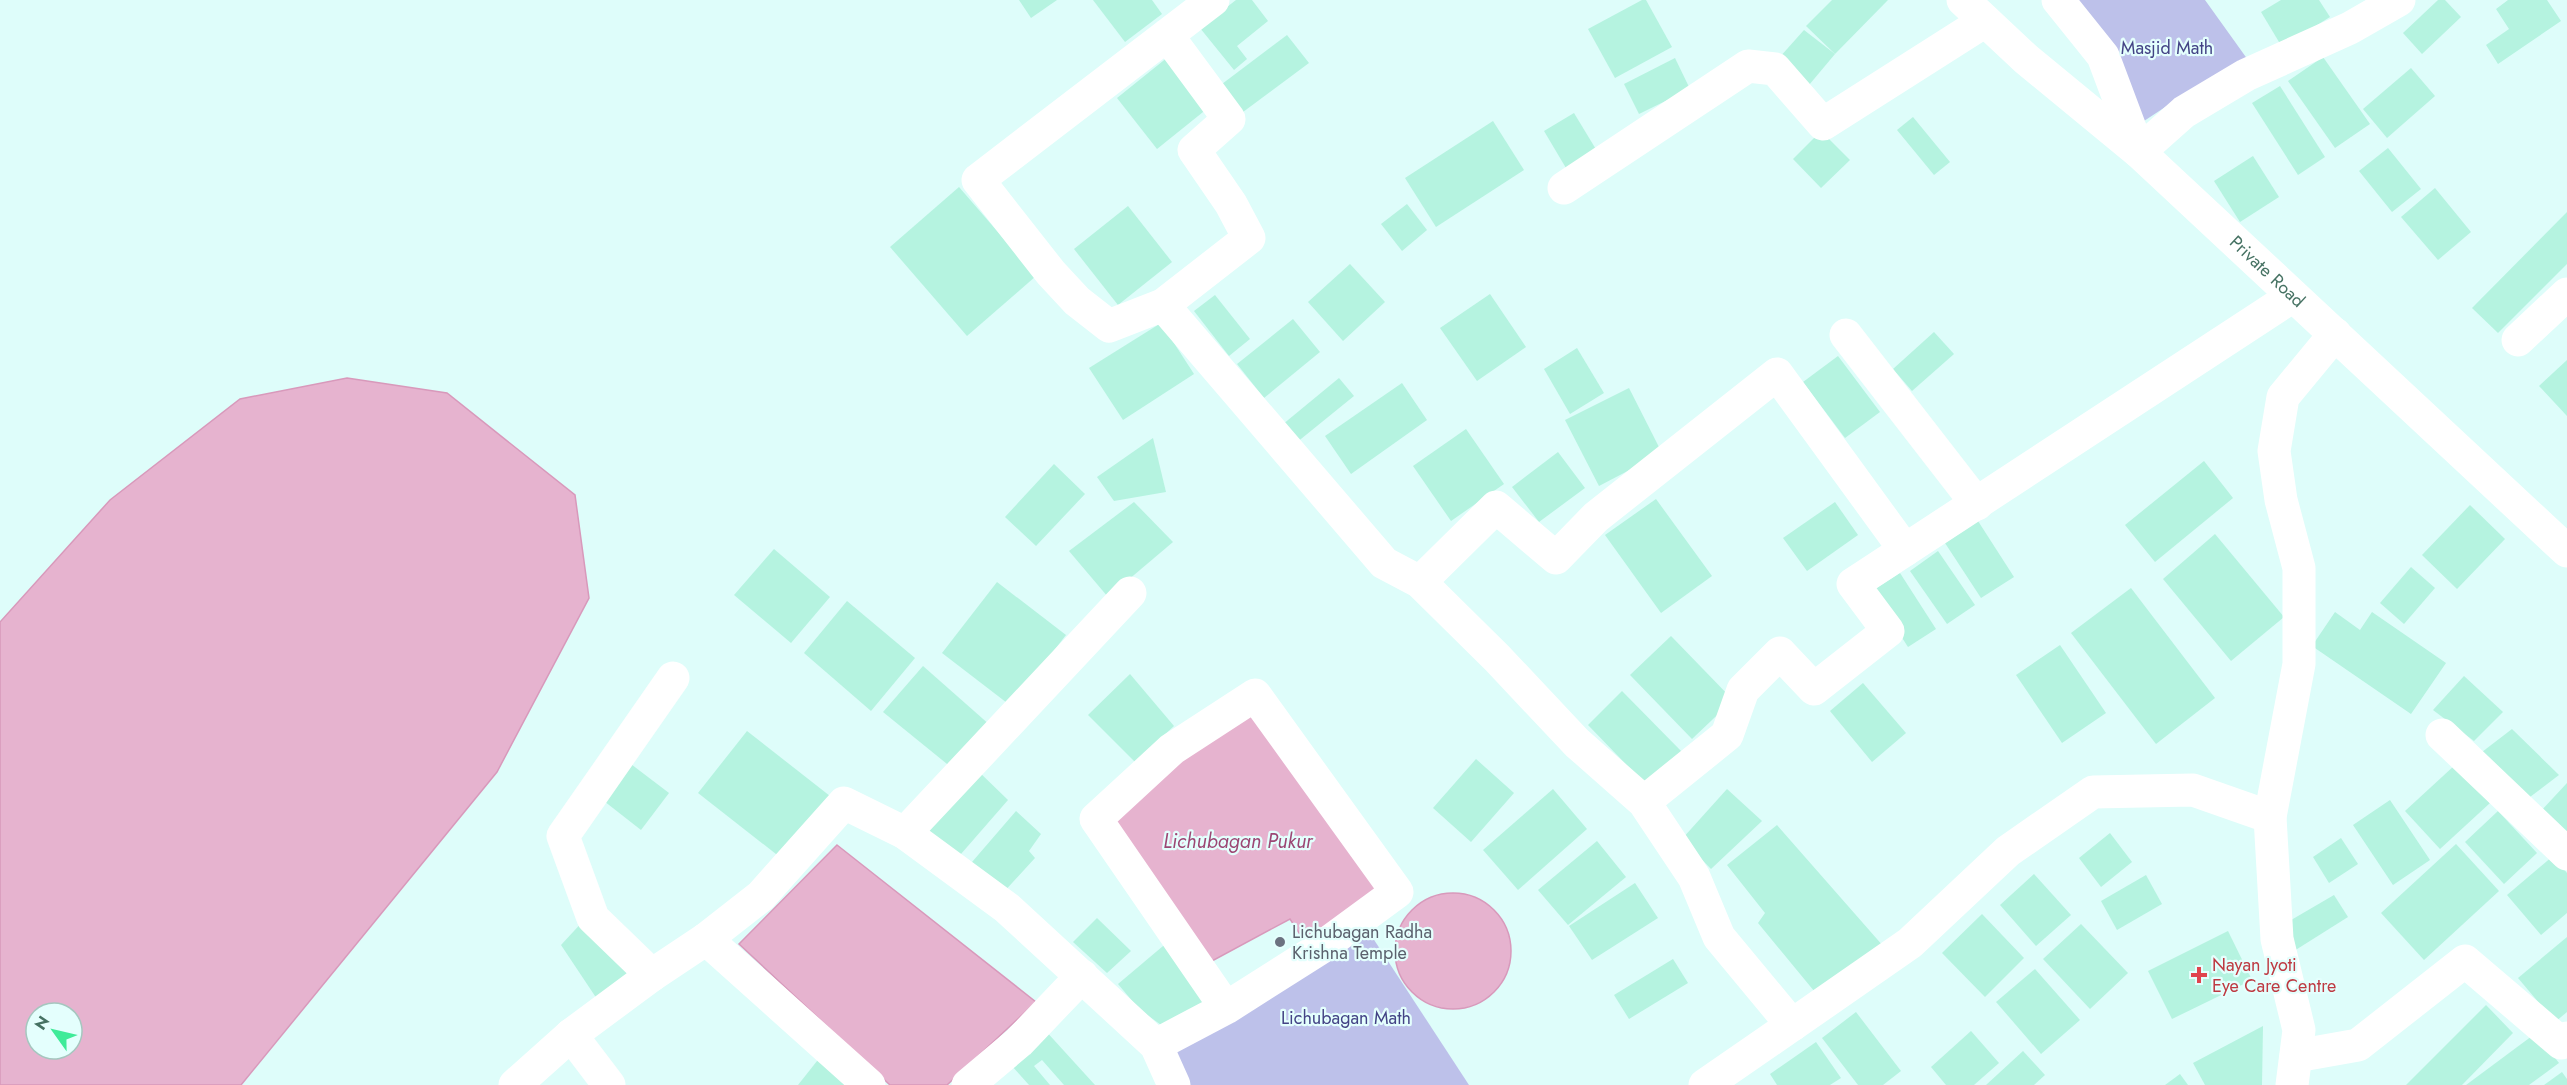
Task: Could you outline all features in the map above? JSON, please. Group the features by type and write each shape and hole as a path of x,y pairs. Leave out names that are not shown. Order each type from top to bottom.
{"street":[{"path":"1167,35 1229,119 1194,150 1230,204 1249,238 1163,305 1109,326 1077,301 1051,273 978,180 1167,35 1213,0"},
{"path":"2058,0 2103,56 2139,152 2184,112 2246,75 2350,28 2399,0"},
{"path":"1564,188 1748,66 1775,69 1823,124 1974,10"},
{"name":"Private Road","path":"1974,10 2026,59 2139,152 2567,550"},
{"path":"2518,340 2567,294"},
{"path":"1644,802 1727,735 1743,690 1780,652 1814,689 1888,631 1853,584 2293,296"},
{"path":"1163,305 1384,563 1420,582 1497,658 1577,743 1644,802 1694,877 1719,937 1792,1025"},
{"path":"2335,334 2283,397 2274,451 2281,500 2299,568 2299,664 2270,817 2277,939 2299,1030 2294,1070 2358,1045 2465,962 2561,1043 2567,1038"},
{"path":"1846,335 1977,504"},
{"path":"1420,582 1496,507 1556,558 1596,517 1777,374 1905,550"},
{"path":"905,833 1130,593"},
{"path":"652,975 593,918 563,836 673,678"},
{"path":"1156,1045 1226,1008 1322,947 1396,892 1255,695 1172,750 1096,819 1226,1008"},
{"path":"2442,735 2567,854"},
{"path":"1705,1085 1910,943 2008,851 2093,792 2193,790 2270,817"},
{"path":"515,1085 571,1035 652,975 706,939 761,896 844,803 905,833 1006,908 1156,1045 1174,1085"},
{"path":"706,939 869,1085"},
{"path":"968,1085 1019,1042 1082,976"},
{"path":"571,1035 609,1085"}],"green space":[{"name":"Masjid Math","path":"2073,0 2205,0 2248,60 2185,94 2144,121"},
{"name":"Lichubagan Math","path":"1365,926 1469,1085 1185,1085 1168,1047"}],"water":[{"path":"347,378 447,393 575,495 589,598 497,772 241,1085 0,1085 0,622 110,500 240,399"},
{"name":"Lichubagan Pukur","path":"1252,710 1389,891 1326,938 1319,928 1303,939 1290,919 1212,961 1114,823 1176,756"},
{"path":"837,845 1036,1002 947,1085 890,1085 739,944"},
{"path":"1453,893 1475,897 1494,910 1507,929 1511,951 1507,973 1494,992 1475,1005 1453,1009 1431,1005 1412,992 1399,973 1395,951 1399,929 1412,910 1431,897"}],"building":[{"path":"1019,0 1057,0 1031,18"},
{"path":"1093,0 1152,0 1162,14 1125,42"},
{"path":"1236,0 1252,0 1268,21 1237,46 1247,59 1234,70 1200,28"},
{"path":"1646,0 1672,47 1615,78 1588,29"},
{"path":"1832,0 1888,0 1835,54 1806,26"},
{"path":"2281,0 2319,0 2330,17 2282,47 2261,12"},
{"path":"2438,0 2445,0 2461,17 2422,54 2403,33"},
{"path":"2508,0 2547,0 2561,21 2498,64 2486,45 2509,29 2496,9"},
{"path":"1804,30 1835,54 1809,85 1779,58"},
{"path":"1287,35 1309,63 1239,115 1218,87"},
{"path":"1168,57 1208,108 1157,149 1117,98"},
{"path":"2323,57 2370,124 2335,148 2288,81"},
{"path":"1675,58 1690,89 1639,114 1624,84"},
{"path":"2411,68 2435,96 2387,138 2363,109"},
{"path":"2280,86 2325,157 2298,175 2252,103"},
{"path":"1574,113 1597,151 1566,168 1544,131"},
{"path":"1913,117 1950,162 1934,175 1897,130"},
{"path":"1493,121 1524,170 1436,227 1405,178"},
{"path":"1821,131 1850,160 1821,188 1793,159"},
{"path":"2388,148 2421,189 2392,212 2359,171"},
{"path":"2253,156 2279,197 2240,222 2214,181"},
{"path":"959,187 1036,276 967,336 890,247"},
{"path":"2435,188 2471,232 2438,260 2401,217"},
{"path":"1407,204 1427,230 1402,251 1381,224"},
{"path":"1128,206 1172,262 1118,305 1074,249"},
{"path":"2567,212 2567,264 2498,333 2472,308"},
{"path":"1350,264 1385,302 1343,341 1308,302"},
{"path":"1490,294 1526,347 1477,381 1440,328"},
{"path":"1215,295 1250,339 1229,356 1194,311"},
{"path":"1293,319 1320,352 1264,398 1237,364"},
{"path":"1161,323 1194,374 1123,420 1089,368"},
{"path":"1934,332 1954,354 1912,391 1893,369"},
{"path":"1577,348 1604,393 1570,414 1544,369"},
{"path":"1838,356 1880,412 1845,438 1803,382"},
{"path":"2567,360 2567,416 2539,386"},
{"path":"1339,378 1354,396 1296,443 1282,425"},
{"path":"1402,383 1427,420 1351,474 1325,436"},
{"path":"1629,388 1662,453 1599,486 1565,420"},
{"path":"1466,429 1504,484 1451,521 1413,466"},
{"path":"1153,438 1166,492 1114,501 1097,477"},
{"path":"1558,452 1585,488 1539,522 1512,487"},
{"path":"2204,461 2233,498 2155,562 2125,525"},
{"path":"1054,464 1085,494 1036,546 1005,517"},
{"path":"1656,499 1712,576 1661,613 1605,535"},
{"path":"1134,502 1173,542 1108,597 1069,551"},
{"path":"1835,502 1858,535 1807,571 1783,538"},
{"path":"2470,505 2505,539 2457,589 2422,555"},
{"path":"1978,521 2014,577 1981,598 1945,543"},
{"path":"2215,534 2284,617 2231,661 2163,579"},
{"path":"774,549 830,597 791,643 734,595"},
{"path":"1938,551 1975,605 1947,624 1910,571"},
{"path":"2411,567 2435,588 2404,624 2380,603"},
{"path":"1900,573 1936,629 1908,647 1872,591"},
{"path":"997,582 1066,635 1011,706 942,653"},
{"path":"2131,588 2215,698 2156,744 2071,633"},
{"path":"847,601 915,658 871,711 804,653"},
{"path":"2335,612 2360,630 2372,612 2446,663 2411,714 2312,646"},
{"path":"1671,636 1733,700 1692,739 1630,675"},
{"path":"2060,645 2106,713 2062,743 2016,675"},
{"path":"923,666 991,726 952,768 883,712"},
{"path":"1130,674 1174,726 1135,762 1088,715"},
{"path":"2464,676 2503,712 2474,741 2433,710"},
{"path":"1863,683 1906,733 1872,762 1830,711"},
{"path":"1622,691 1683,753 1648,787 1588,725"},
{"path":"2512,729 2559,775 2530,797 2482,752"},
{"path":"747,731 830,796 781,858 698,793"},
{"path":"623,758 669,793 641,830 595,794"},
{"path":"1476,759 1514,793 1471,842 1433,808"},
{"path":"2455,765 2490,803 2440,849 2405,811"},
{"path":"976,769 1008,800 954,862 922,833"},
{"path":"2567,783 2567,833 2539,813"},
{"path":"1553,789 1587,829 1518,890 1483,850"},
{"path":"1727,789 1762,821 1711,869 1682,839"},
{"path":"2390,800 2430,860 2393,885 2353,825"},
{"path":"1016,811 1041,834 1029,851 1035,858 1002,894 966,869"},
{"path":"2498,811 2537,853 2504,884 2465,842"},
{"path":"1777,825 1884,947 1819,997 1758,923 1765,913 1727,865"},
{"path":"2110,833 2132,862 2101,887 2079,858"},
{"path":"2341,838 2358,864 2329,883 2313,857"},
{"path":"1597,841 1626,877 1568,925 1538,890"},
{"path":"2456,844 2499,891 2424,960 2381,913"},
{"path":"2553,856 2567,873 2567,913 2541,935 2507,895"},
{"path":"2034,874 2071,915 2036,946 2000,905"},
{"path":"2146,875 2162,904 2117,930 2101,901"},
{"path":"1635,883 1658,918 1592,960 1569,926"},
{"path":"2334,895 2348,917 2294,951 2286,923"},
{"path":"1982,914 2024,958 1985,997 1942,953"},
{"path":"586,918 640,974 599,1002 561,945"},
{"path":"1097,918 1131,951 1107,973 1073,942"},
{"path":"2081,924 2128,973 2090,1009 2043,959"},
{"path":"2228,931 2252,980 2172,1019 2148,971"},
{"path":"2567,937 2567,1012 2555,1022 2518,978"},
{"path":"1169,941 1211,1005 1168,1030 1139,1009 1118,984"},
{"path":"1673,959 1688,983 1629,1019 1614,995"},
{"path":"2035,969 2080,1020 2041,1054 1996,1002"},
{"path":"2486,1005 2513,1033 2462,1085 2406,1085"},
{"path":"1856,1012 1901,1071 1883,1085 1858,1085 1822,1038"},
{"path":"2263,1026 2262,1085 2205,1085 2193,1063"},
{"path":"1044,1029 1095,1085 1064,1085 1042,1060 1034,1066 1050,1085 1029,1085 1011,1065"},
{"path":"1971,1031 1999,1063 1974,1085 1946,1085 1931,1067"},
{"path":"2536,1033 2559,1063 2529,1085 2466,1085"},
{"path":"1816,1042 1841,1078 1830,1085 1777,1085 1770,1074"},
{"path":"2023,1051 2045,1075 2034,1085 1986,1085"},
{"path":"821,1056 858,1085 798,1085"},
{"path":"2562,1072 2567,1079 2567,1085 2544,1085"},
{"path":"2180,1074 2188,1085 2165,1085"}],"place":[{"name":"Lichubagan Radha Krishna Temple","path":"1280,942"},
{"name":"Nayan Jyoti Eye Care Centre","path":"2199,975"}]}
